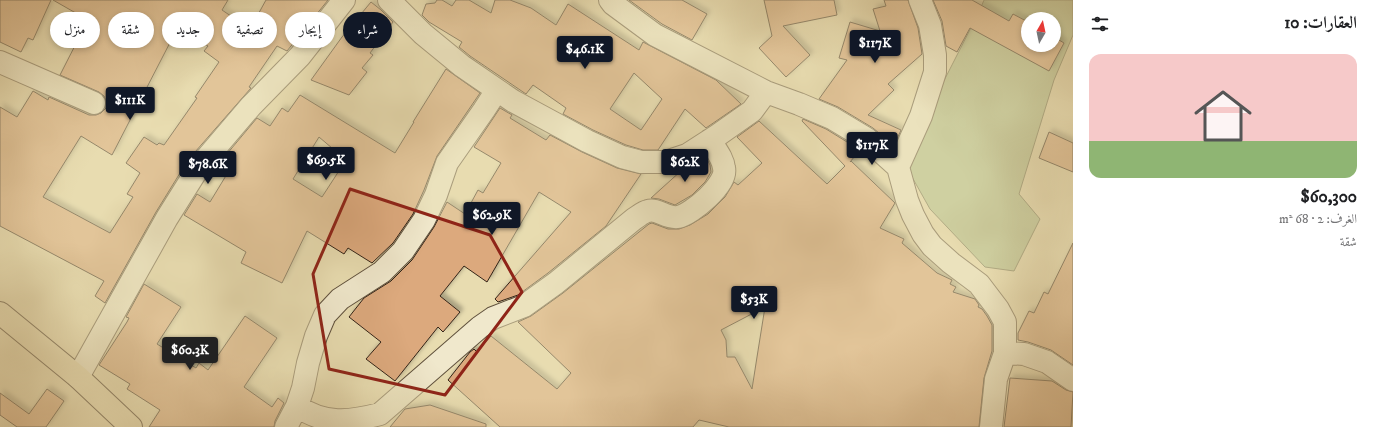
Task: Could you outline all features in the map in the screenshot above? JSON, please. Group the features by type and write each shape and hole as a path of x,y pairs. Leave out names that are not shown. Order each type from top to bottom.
{"main road":[{"path":"0,313 78,376 131,427"}],"street":[{"path":"78,376 167,218 199,167 251,106 300,56 344,0"},
{"path":"389,0 423,34 462,66 513,101 587,141 622,157 641,162 666,162 686,154 752,112 766,92"},
{"path":"610,0 613,4 655,35 766,92 838,121 868,139 898,167 907,200 923,234 932,246 979,284 998,309 1005,322 1005,353 996,379 991,427"},
{"path":"898,167 920,116 934,72 935,55 930,25 920,0"},
{"path":"0,62 94,104"},
{"path":"286,427 297,406 316,336 325,315 340,299 382,272 404,251 424,220 448,163 497,90"},
{"path":"297,406 306,412 329,420 342,421 365,418 380,414 480,327 493,318 524,306 556,283 634,219 645,212 652,210 672,217 678,217 705,200 717,188 724,176 725,169 710,140"},
{"path":"1005,353 1024,354 1047,362 1073,380"}],"highlighted area":[{"path":"350,189 490,235 522,292 445,395 329,369 313,274"}],"green space":[{"path":"984,0 1073,0 1073,35 1054,80 1019,194 1040,219 1014,271 985,267 930,209 903,161"}],"building":[{"path":"0,0 51,0 33,40 28,38 21,52 0,42"},
{"path":"53,0 228,0 222,10 225,12 222,12 222,48 276,48 249,87 251,88 188,160 156,212 105,303 95,296 104,281 0,226 0,107 17,117 33,91 48,100 49,97 89,115 101,113 106,108 104,96 99,92 60,75 74,48 100,48 100,12 74,12","holes":["162,12 214,12 214,48 206,48 204,51 219,62 195,97 197,98 164,145 159,143 157,145 144,137 126,163 140,173 127,194 133,197 110,233 43,197 81,136 112,155 167,48 162,48"]},
{"path":"266,0 328,0 318,12 285,12 285,48 289,48 287,51 277,46 277,12 259,12"},
{"path":"437,0 442,0 452,6 456,0 469,0 491,13 495,0 510,0 531,8 556,25 568,4 639,50 643,42 716,80 741,104 706,128 685,109 658,150 643,150 626,145 563,114 566,108 533,85 526,94 470,56 459,47 462,42 429,22 422,15 426,4 435,3","holes":["634,73 662,99 641,130 610,109"]},
{"path":"629,0 682,0 707,14 692,40 662,24"},
{"path":"764,0 834,0 837,15 783,26 810,55 786,77 759,48 772,36"},
{"path":"884,0 908,0 918,28 922,54 888,84 894,90 868,115 901,130 894,146 873,128 838,107 819,99 847,60 839,58 850,22 880,31 873,9 886,6"},
{"path":"933,0 972,0 1009,21 1013,14 1021,18 1021,52 1059,52 1049,71 970,28 957,52 946,46 942,21"},
{"path":"371,2 383,12 363,12"},
{"path":"343,36 343,48 374,48 370,53 373,55 362,68 367,72 349,95 311,80"},
{"path":"1061,41 1064,43 1061,49"},
{"path":"446,69 480,93 437,156 413,214 393,243 372,263 348,248 344,254 307,231 282,283 241,263 246,252 184,215 197,194 210,202 227,174 216,167 257,118 270,126 282,108 288,112 300,95 395,153","holes":["319,137 346,160 322,197 293,179"]},
{"path":"500,108 512,115 510,118 546,140 550,135 617,168 641,174 606,226 518,295 498,302 495,299 571,212 539,192 487,282 464,266 440,296 460,312 443,332 438,327 395,381 366,359 381,342 349,317 364,298 391,281 412,260 434,227 447,202 465,214 478,190 483,193 501,163 474,147"},
{"path":"803,119 826,129 860,150 850,162 851,161 895,203 880,228 904,239 902,243 937,273 952,280 950,284 956,287 953,292 975,299 979,305 978,307 982,309 987,316 992,325 992,351 984,378 979,427 729,427 699,420 693,427 500,427 448,380 470,352 474,349 477,352 491,336 557,389 571,373 518,322 531,316 563,293 649,224 652,223 668,229 679,229 690,225 708,214 725,197 734,182 738,185 762,163 737,137 759,121 827,184 845,166 802,121","holes":["765,307 752,389 735,357 727,357 726,340 721,330"]},
{"path":"1049,132 1073,143 1073,172 1039,158"},
{"path":"706,157 710,165 711,172 705,182 692,195 675,205 659,199 651,198 682,170 694,166"},
{"path":"1073,243 1073,365 1051,350 1018,340 1018,333 1029,311 1034,313 1044,292 1048,294"},
{"path":"144,284 181,307 157,344 196,368 199,363 208,370 245,316 277,338 244,387 272,407 278,398 284,403 275,421 274,427 149,427 160,410 127,389 130,384 99,365 127,322 129,318 126,317"},
{"path":"1010,378 1052,381 1066,390 1073,392 1071,427 1004,427"},
{"path":"47,389 64,401 46,427 17,427 0,415 0,393 29,414"},
{"path":"430,405 486,424 486,427 390,427 405,409"}]}
